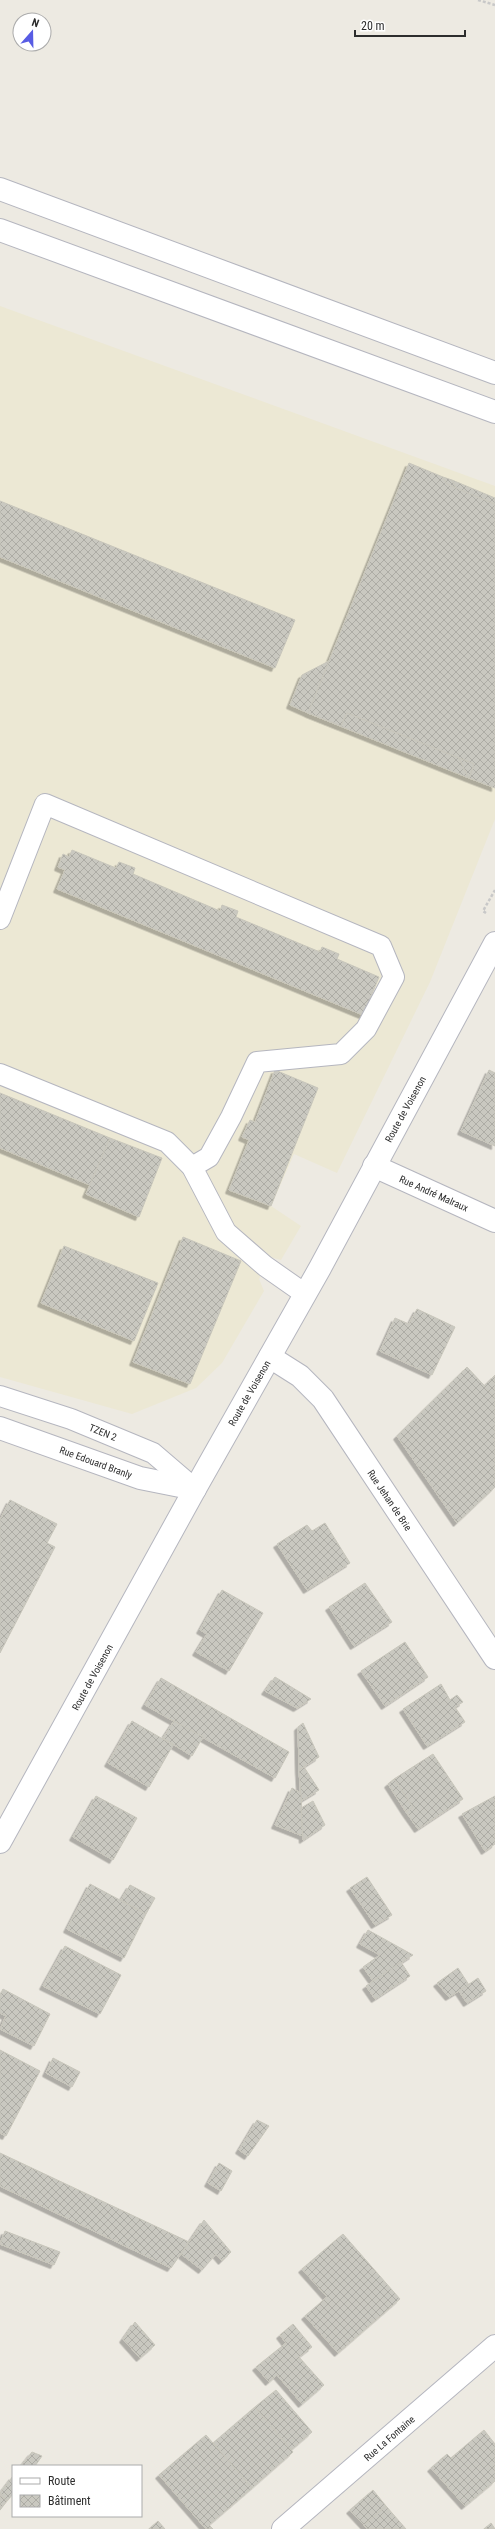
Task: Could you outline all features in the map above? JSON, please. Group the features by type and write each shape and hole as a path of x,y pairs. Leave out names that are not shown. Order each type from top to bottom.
{"street":[{"path":"0,189 495,373"},
{"path":"0,230 495,412"},
{"name":"Route de Voisenon","path":"0,1842 195,1489 305,1294 495,943"},
{"name":"Rue André Malraux","path":"374,1166 495,1221"},
{"name":"Rue Jehan de Brie","path":"270,1357 300,1376 323,1399 495,1658"},
{"name":"Rue Edouard Branly","path":"0,1428 140,1478 195,1489"},
{"name":"Rue La Fontaine","path":"283,2529 495,2346"}],"lane":[{"path":"0,919 45,804 380,946 394,977 366,1029 341,1054 257,1062 231,1117 209,1157 192,1167"},
{"path":"0,1074 167,1142 192,1167 226,1232 265,1266 305,1294"},
{"name":"TZEN 2","path":"0,1396 71,1419 153,1452 195,1489"}],"path":[{"path":"478,0 495,4"},
{"path":"489,915 483,911 495,890"}],"shaded area":[{"path":"0,306 495,486 495,819 430,982 337,1173 294,1154 271,1206 301,1226 281,1260 270,1257 259,1279 264,1291 222,1363 196,1388 132,1414 0,1377"}],"building":[{"path":"409,463 443,477 447,484 495,504 495,788 469,778 474,764 347,713 341,726 308,713"},
{"path":"443,477 452,480 456,488 447,484"},
{"path":"452,480 495,498 495,504 456,488"},
{"path":"0,501 295,620 275,668 0,557"},
{"path":"329,661 308,713 290,705 302,675"},
{"path":"308,713 341,726 347,713 459,758 469,778"},
{"path":"459,758 474,764 469,778 468,777"},
{"path":"72,850 116,868 119,862 135,868 133,874 220,911 222,905 238,911 236,917 320,952 322,947 339,954 337,959 379,977 363,1015 57,889 65,870 58,867 63,854 69,857"},
{"path":"275,1070 318,1088 271,1206 229,1190 249,1140 242,1137 250,1120 255,1122"},
{"path":"489,1070 495,1073 495,1146 461,1131"},
{"path":"0,1093 110,1138 90,1185 0,1148"},
{"path":"110,1138 162,1158 139,1217 86,1194"},
{"path":"183,1237 241,1261 190,1384 133,1362"},
{"path":"64,1246 158,1283 134,1341 41,1303"},
{"path":"417,1309 455,1327 432,1375 380,1351 395,1318 409,1324"},
{"path":"467,1367 495,1397 495,1487 457,1523 397,1436"},
{"path":"495,1375 495,1397 484,1386"},
{"path":"10,1500 57,1524 47,1543 55,1547 0,1653 0,1520"},
{"path":"325,1523 350,1563 307,1590 277,1544 307,1525 312,1531"},
{"path":"365,1583 392,1622 354,1646 329,1607"},
{"path":"222,1590 263,1613 229,1671 196,1652 207,1634 200,1630"},
{"path":"405,1642 428,1677 385,1706 361,1671"},
{"path":"275,1677 311,1699 297,1708 265,1691"},
{"path":"161,1678 289,1752 275,1778 145,1705"},
{"path":"441,1684 450,1700 457,1695 463,1702 455,1707 465,1722 427,1746 403,1709"},
{"path":"132,1721 173,1745 149,1787 108,1763"},
{"path":"174,1721 203,1737 192,1756 163,1738"},
{"path":"303,1723 319,1757 299,1770 298,1727"},
{"path":"433,1754 463,1799 418,1829 406,1812 413,1807 394,1779"},
{"path":"304,1767 319,1790 301,1801 299,1770"},
{"path":"394,1779 413,1807 406,1812 388,1784"},
{"path":"292,1788 301,1793 303,1836 275,1825"},
{"path":"96,1796 137,1818 113,1860 73,1837"},
{"path":"495,1796 495,1844 485,1851 462,1814"},
{"path":"313,1801 325,1825 303,1840 301,1808"},
{"path":"367,1877 392,1915 375,1925 350,1888"},
{"path":"90,1884 146,1914 124,1958 67,1929"},
{"path":"130,1885 155,1898 146,1914 121,1900"},
{"path":"368,1930 413,1955 373,1981 363,1967 380,1955 360,1944"},
{"path":"65,1946 121,1975 100,2014 43,1986"},
{"path":"401,1962 410,1976 375,1999 366,1986"},
{"path":"458,1968 469,1985 449,1997 437,1983"},
{"path":"478,1978 486,1991 467,2003 459,1991"},
{"path":"3,1989 50,2014 34,2046 0,2029 6,2016 0,2013 0,1995"},
{"path":"0,2050 40,2071 6,2136 0,2133"},
{"path":"53,2058 80,2072 72,2087 46,2073"},
{"path":"257,2120 269,2126 248,2156 239,2150"},
{"path":"0,2153 189,2242 171,2268 0,2186"},
{"path":"219,2163 232,2171 221,2191 208,2183"},
{"path":"204,2220 231,2252 222,2261 216,2254 202,2270 181,2254"},
{"path":"5,2231 60,2252 54,2265 0,2244"},
{"path":"343,2234 400,2299 338,2353 305,2316 327,2297 302,2269"},
{"path":"135,2322 155,2345 140,2358 123,2339"},
{"path":"293,2324 312,2347 299,2357 324,2385 302,2404 277,2375 269,2382 256,2367 286,2343 280,2335"},
{"path":"276,2390 312,2432 291,2450 255,2407"},
{"path":"255,2407 293,2452 252,2488 213,2443"},
{"path":"484,2430 495,2444 495,2481 465,2506 431,2468 447,2454 451,2458"},
{"path":"206,2435 252,2488 209,2525 213,2529 206,2529 159,2475"},
{"path":"32,2452 42,2456 36,2465 22,2465"},
{"path":"12,2477 12,2495 7,2501 0,2493"},
{"path":"373,2490 386,2506 364,2525 350,2510"},
{"path":"0,2495 7,2501 0,2510"},
{"path":"386,2506 406,2529 367,2529 364,2525"},
{"path":"158,2521 165,2529 149,2529"},
{"path":"491,2523 495,2529 484,2529"}]}
